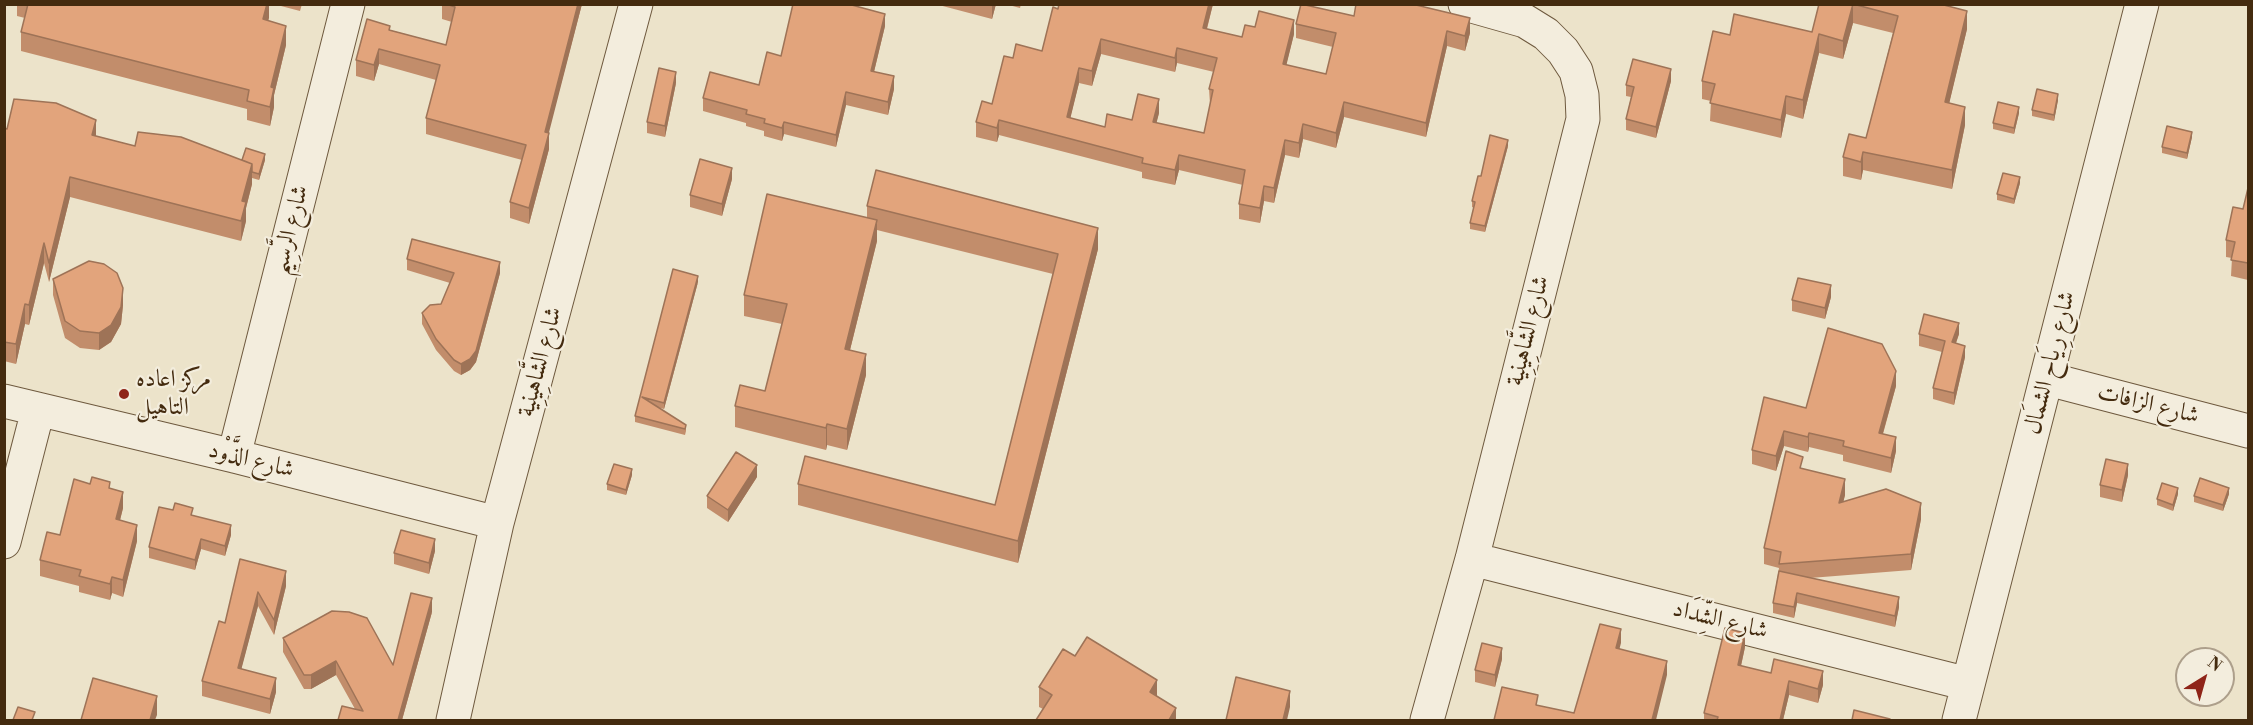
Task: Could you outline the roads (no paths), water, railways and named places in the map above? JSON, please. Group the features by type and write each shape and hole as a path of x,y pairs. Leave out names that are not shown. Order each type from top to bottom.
{"street":[{"name":"شارع الرَّسِيم","path":"234,456 348,4"},
{"name":"شارع الشَّاهِينِية","path":"453,720 497,523 636,4"},
{"name":"شارع الشَّاهِينِية","path":"1427,720 1472,559 1583,119 1582,95 1575,71 1563,51 1546,34 1525,21 1465,4"},
{"name":"شارع رِيَاح الشمَال","path":"1959,720 2142,4"},
{"name":"شارع الزافات","path":"2048,379 2248,430"},
{"name":"شارع الذَّوْد","path":"4,401 234,456 497,523"},
{"path":"4,542 38,410"},
{"name":"شارع الشِّدَاد","path":"1472,559 1968,684"}],"place":[{"name":"مركز اعاده التاهيل","path":"124,394"}]}
